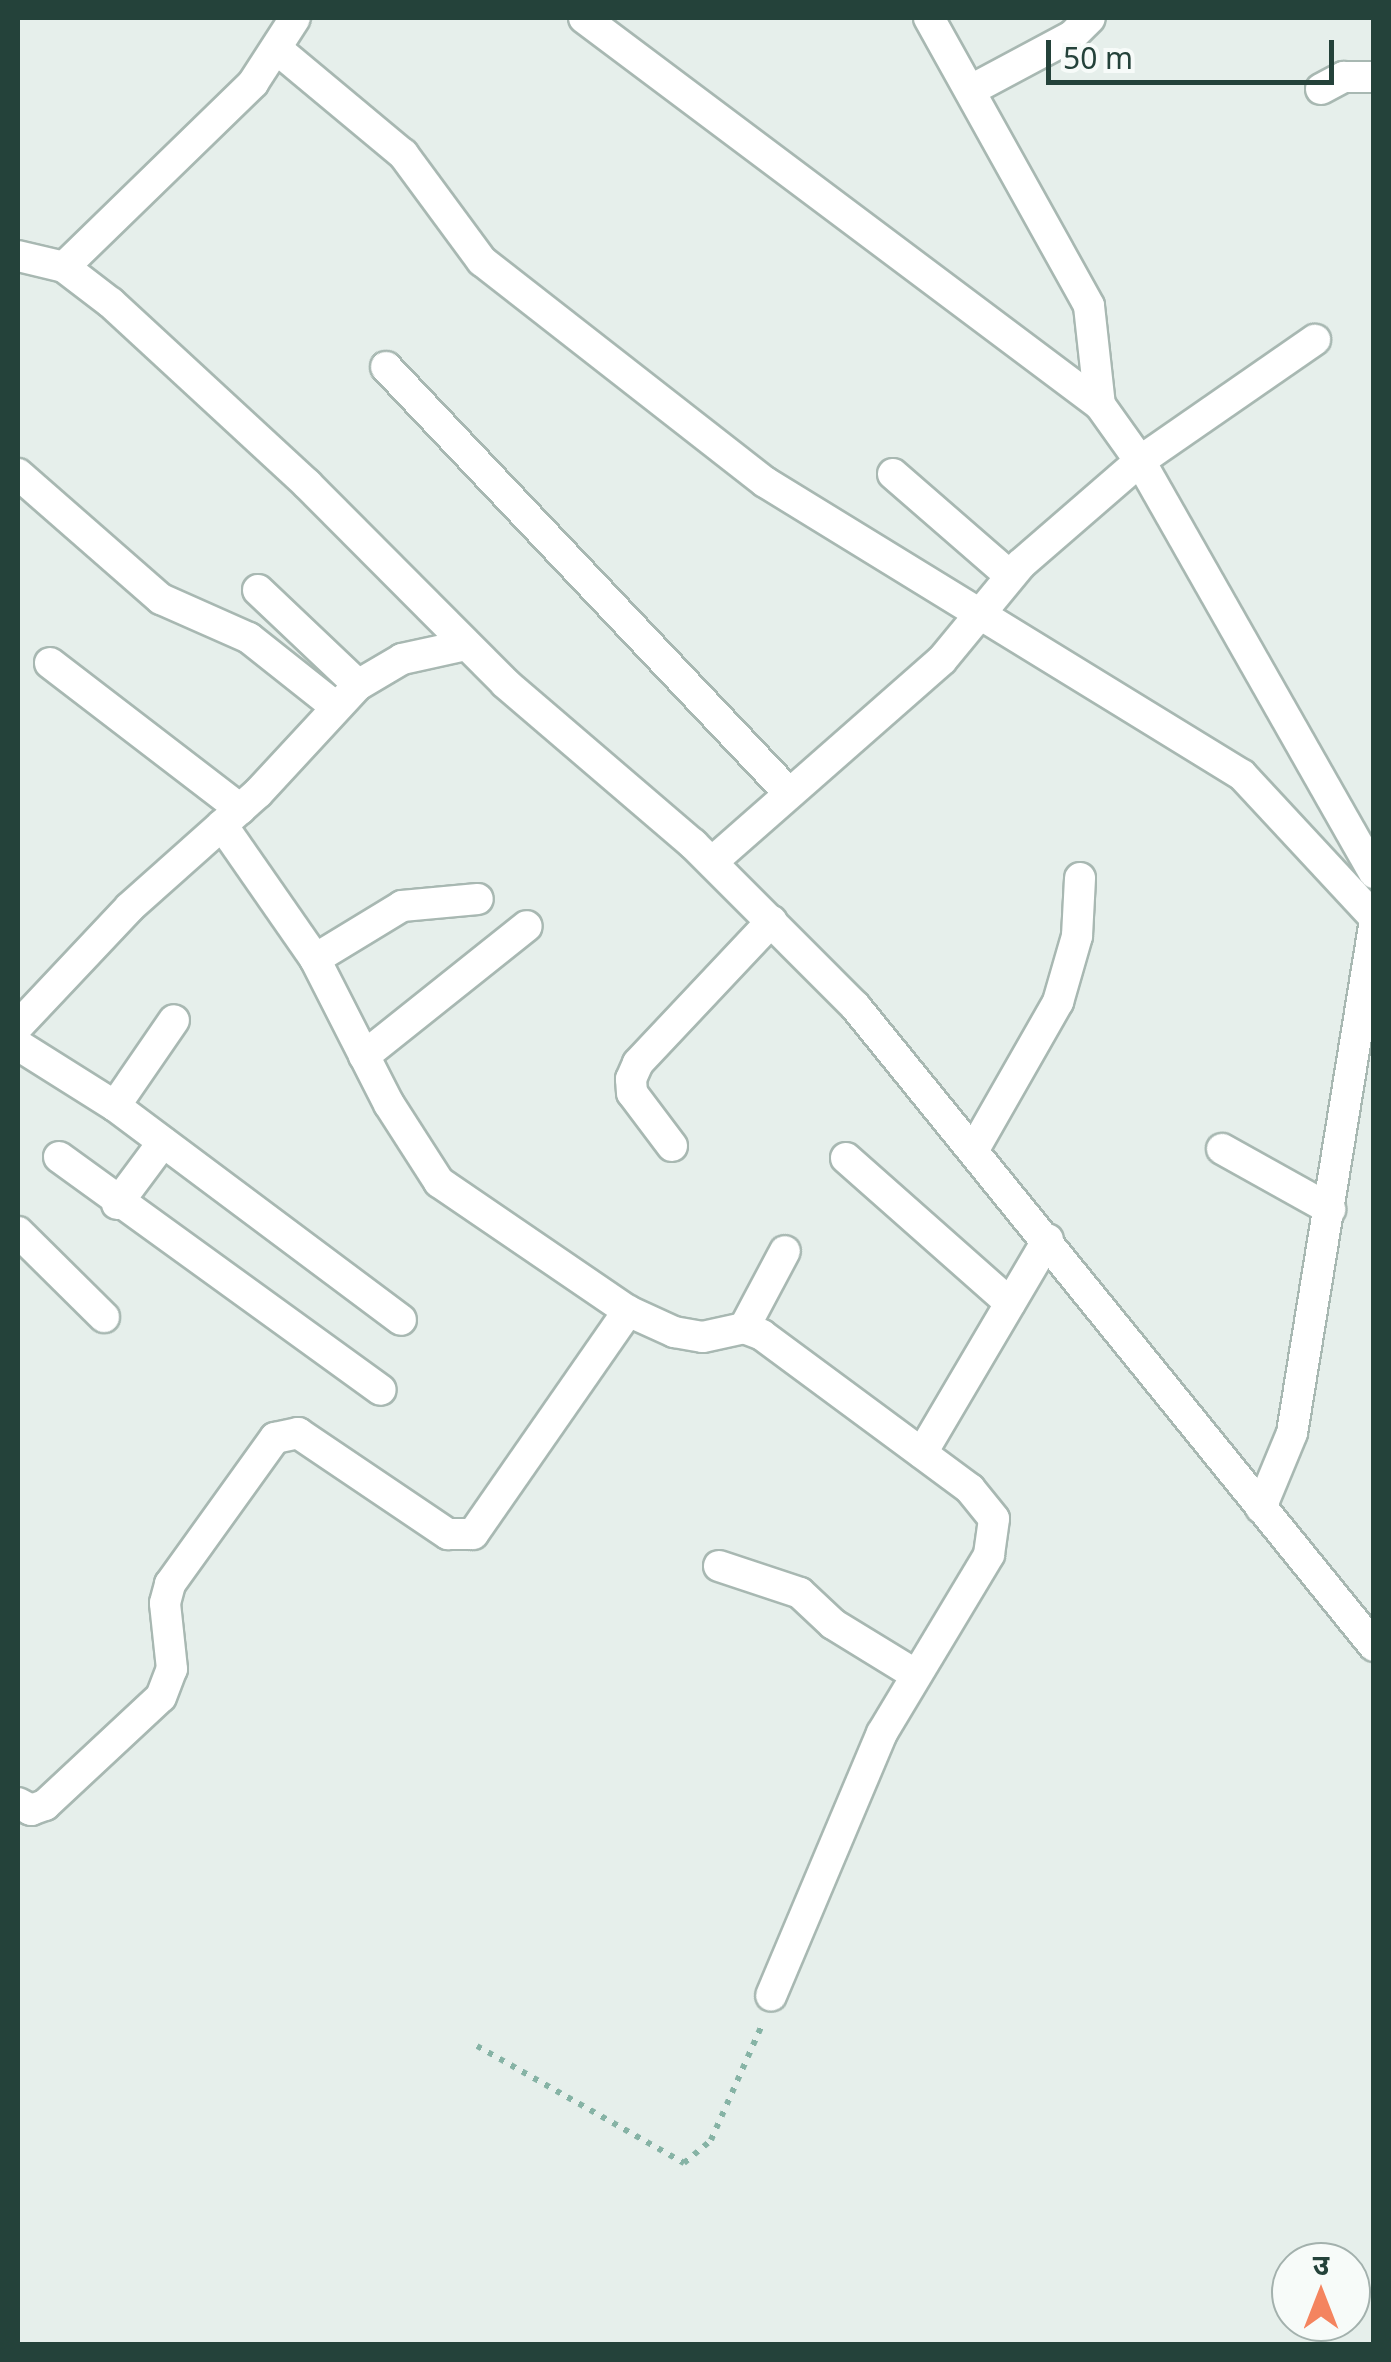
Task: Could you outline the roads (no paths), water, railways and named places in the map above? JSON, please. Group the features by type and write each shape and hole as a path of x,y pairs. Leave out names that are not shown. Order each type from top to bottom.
{"street":[{"path":"64,267 253,84 295,18"},
{"path":"584,18 1100,404 1140,460 1374,873"},
{"path":"930,18 1089,306 1100,404"},
{"path":"970,90 1072,36 1090,18"},
{"path":"278,50 403,154 482,261 765,482 1242,775 1374,917"},
{"path":"1321,89 1344,77 1374,77"},
{"path":"18,256 64,267 307,484 466,645 712,862 855,1006 1048,1239 1374,1646"},
{"path":"712,862 942,660 1009,575 1140,460 1314,340"},
{"path":"386,367 788,792"},
{"path":"18,474 161,598 250,638 336,707"},
{"path":"893,474 1009,575"},
{"path":"258,590 358,685"},
{"path":"18,1026 130,907 232,817 358,685 402,659 466,645"},
{"path":"50,663 232,817 314,959 364,1056 440,1182 628,1311 703,1337 744,1328 922,1453 985,1503 994,1540 913,1673 771,1996"},
{"path":"974,1151 1058,1002 1078,936 1080,878"},
{"path":"314,959 402,906 478,899"},
{"path":"672,1146 632,1093 630,1079 638,1063 772,921"},
{"path":"364,1056 527,926"},
{"path":"1261,1508 1292,1434 1374,926"},
{"path":"114,1106 174,1020"},
{"path":"18,1045 114,1106 401,1320"},
{"path":"117,1204 163,1142"},
{"path":"1222,1149 1330,1209"},
{"path":"60,1158 117,1204 381,1390"},
{"path":"846,1158 1010,1303"},
{"path":"18,1232 104,1317"},
{"path":"922,1453 1048,1239"},
{"path":"744,1328 785,1251"},
{"path":"18,1803 31,1810 45,1805 160,1697 172,1669 165,1603 170,1584 275,1438 298,1433 448,1534 473,1534 628,1311"},
{"path":"719,1566 800,1593 833,1624 913,1673"}]}
